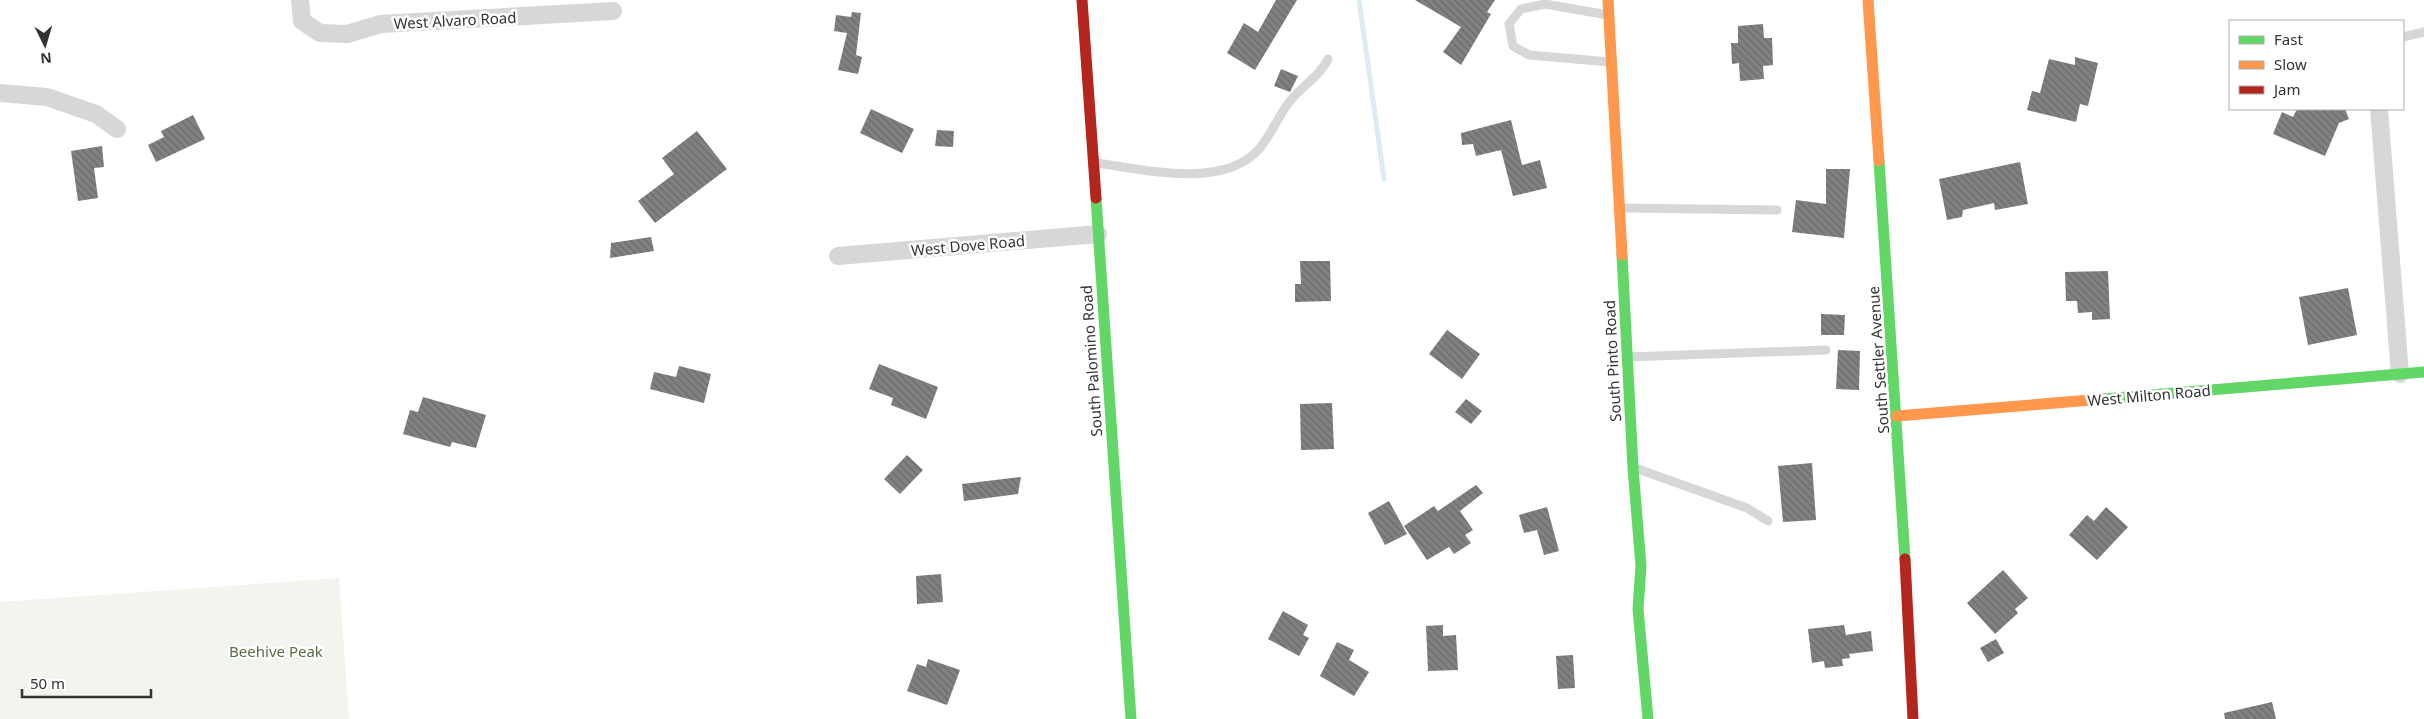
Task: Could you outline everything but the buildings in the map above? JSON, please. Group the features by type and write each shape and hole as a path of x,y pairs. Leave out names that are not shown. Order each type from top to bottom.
{"street":[{"name":"West Alvaro Road","path":"300,0 302,21 320,33 347,34 381,24 612,11"},
{"name":"South Palomino Road","path":"1082,0 1131,719"},
{"name":"South Pinto Road","path":"1608,0 1632,468 1641,566 1638,609 1648,719"},
{"name":"South Settler Avenue","path":"1868,0 1897,416 1913,719"},
{"path":"0,94 47,98 96,114 117,130"},
{"path":"2380,110 2400,374"},
{"name":"West Dove Road","path":"838,256 1098,234"},
{"name":"West Milton Road","path":"1897,416 2424,372"}],"lane":[{"path":"1609,15 1545,4 1521,9 1509,24 1513,46 1530,55 1611,62"},
{"path":"2404,37 2424,32"},
{"path":"1093,162 1182,175 1226,170 1258,151 1272,134 1289,102 1310,80 1323,70 1328,60"},
{"path":"1619,208 1777,210"},
{"path":"1627,357 1826,350"},
{"path":"1632,468 1747,508 1768,521"}],"green space":[{"name":"Beehive Peak","path":"339,578 349,719 0,719 0,602"}],"waterway":[{"path":"1359,0 1384,179"}],"traffic: fast":[{"path":"1879,161 1905,559"},
{"path":"1096,198 1131,719"},
{"path":"1622,255 1633,468 1641,566 1638,609 1648,719"},
{"path":"2103,399 2424,372"}],"traffic: slow":[{"path":"1608,0 1622,255"},
{"path":"1868,0 1879,161"},
{"path":"1897,416 2103,399"}],"traffic: jam":[{"path":"1082,0 1096,198"},
{"path":"1905,559 1913,719"}]}
